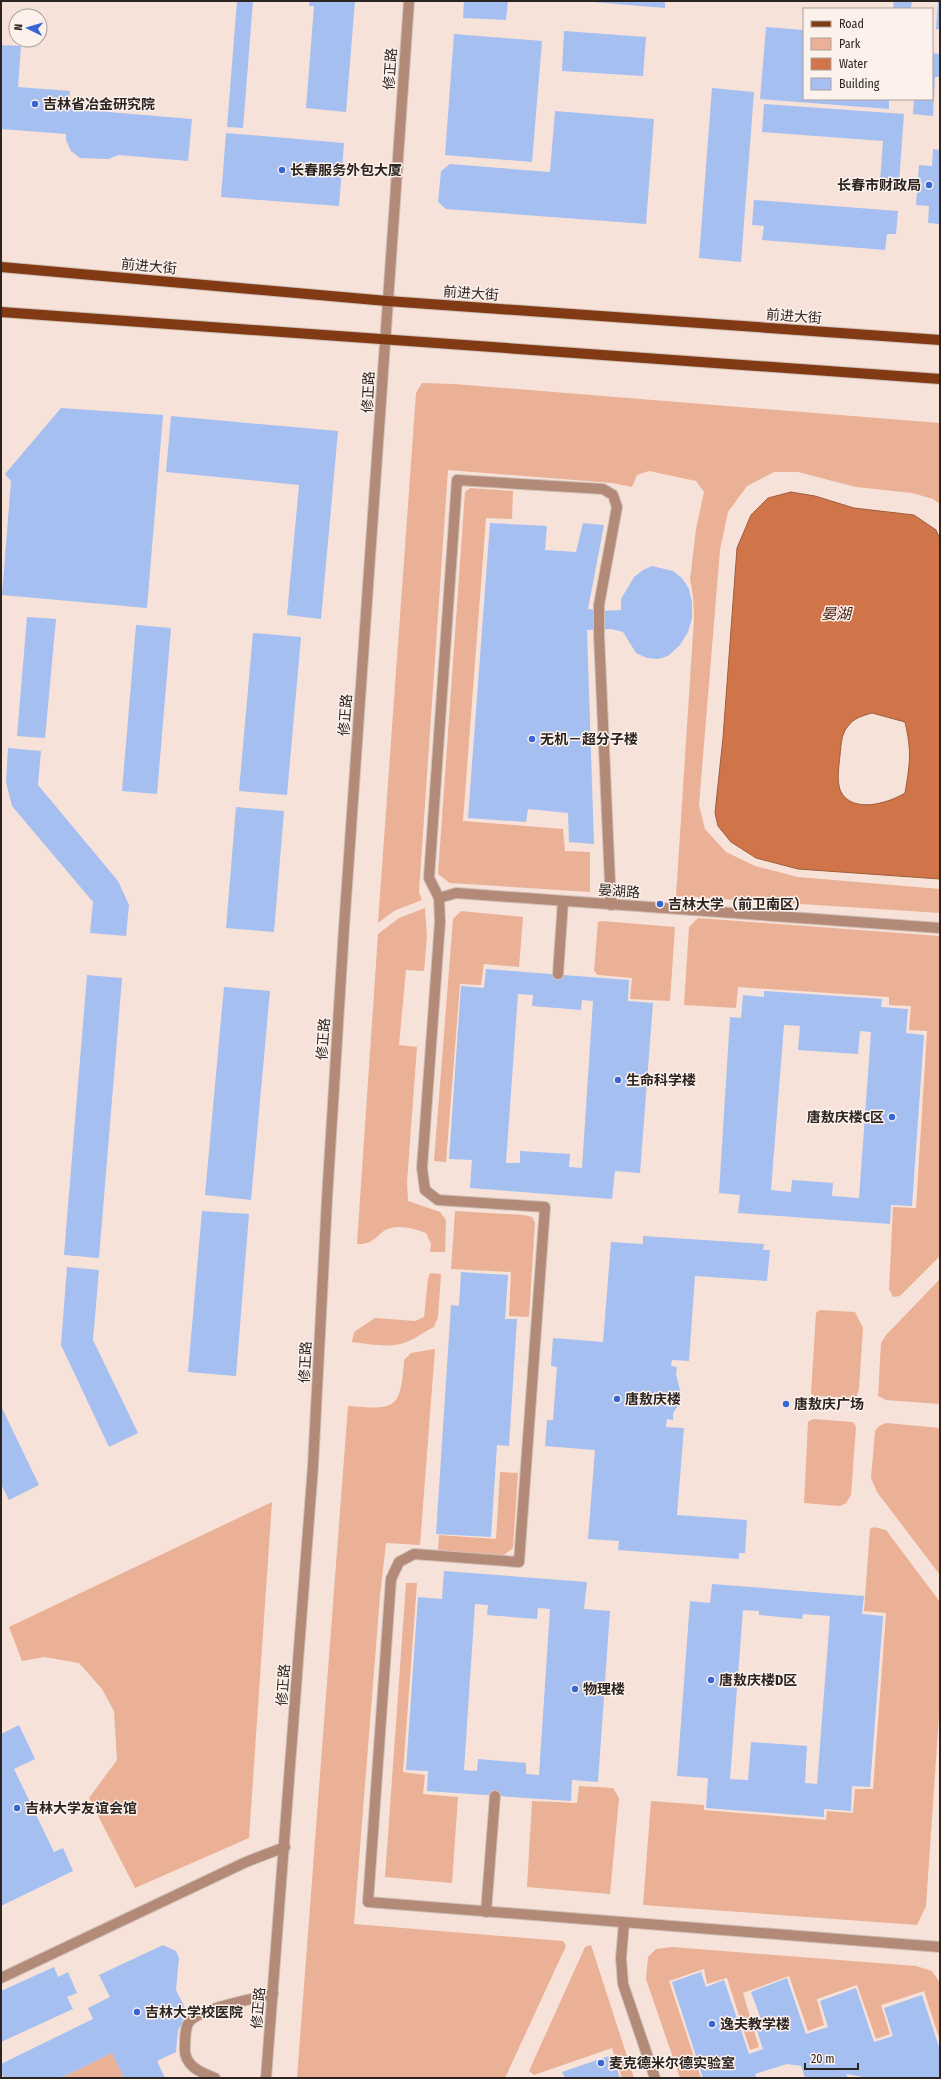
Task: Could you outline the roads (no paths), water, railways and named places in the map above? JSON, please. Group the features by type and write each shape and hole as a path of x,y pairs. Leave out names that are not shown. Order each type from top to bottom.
{"main road":[{"name":"前进大街","path":"1,268 388,301 940,340"},
{"path":"1,312 940,379"}],"street":[{"name":"修正路","path":"266,2078 313,1474 327,1199 384,339 409,1"},
{"path":"611,905 599,635 600,605 617,507 614,495 603,489 457,480 429,878 439,898 440,922 422,1168 425,1190 438,1200 545,1207 544,1223 519,1562 414,1554 399,1562 391,1579 368,1902 940,1948"},
{"name":"晏湖路","path":"439,898 456,893 940,928"},
{"path":"558,974 563,901"},
{"path":"486,1912 495,1796"},
{"path":"1,1978 246,1862 285,1847"},
{"path":"624,1923 621,1958 623,1984 655,2078"},
{"path":"215,2078 200,2072 189,2064 184,2050 186,2030 189,2023 206,2012 273,1994"}],"water":[{"name":"晏湖","path":"791,492 815,496 854,508 914,515 936,530 940,539 940,879 798,869 756,858 731,842 718,826 715,813 723,738 737,548 751,515 768,498","holes":["872,713 905,722 909,742 910,758 905,793 890,800 872,804 862,805 847,799 839,788 838,774 842,740 850,723 862,716"]}],"place":[{"name":"吉林省冶金研究院","path":"35,104"},
{"name":"长春服务外包大厦","path":"282,170"},
{"name":"长春市财政局","path":"929,185"},
{"name":"无机－超分子楼","path":"532,739"},
{"name":"吉林大学（前卫南区）","path":"660,904"},
{"name":"生命科学楼","path":"618,1080"},
{"name":"唐敖庆楼C区","path":"892,1117"},
{"name":"唐敖庆楼","path":"617,1399"},
{"name":"唐敖庆广场","path":"786,1404"},
{"name":"唐敖庆楼D区","path":"711,1680"},
{"name":"物理楼","path":"575,1689"},
{"name":"吉林大学友谊会馆","path":"17,1808"},
{"name":"吉林大学校医院","path":"137,2012"},
{"name":"逸夫教学楼","path":"712,2024"},
{"name":"麦克德米尔德实验室","path":"601,2063"}]}
